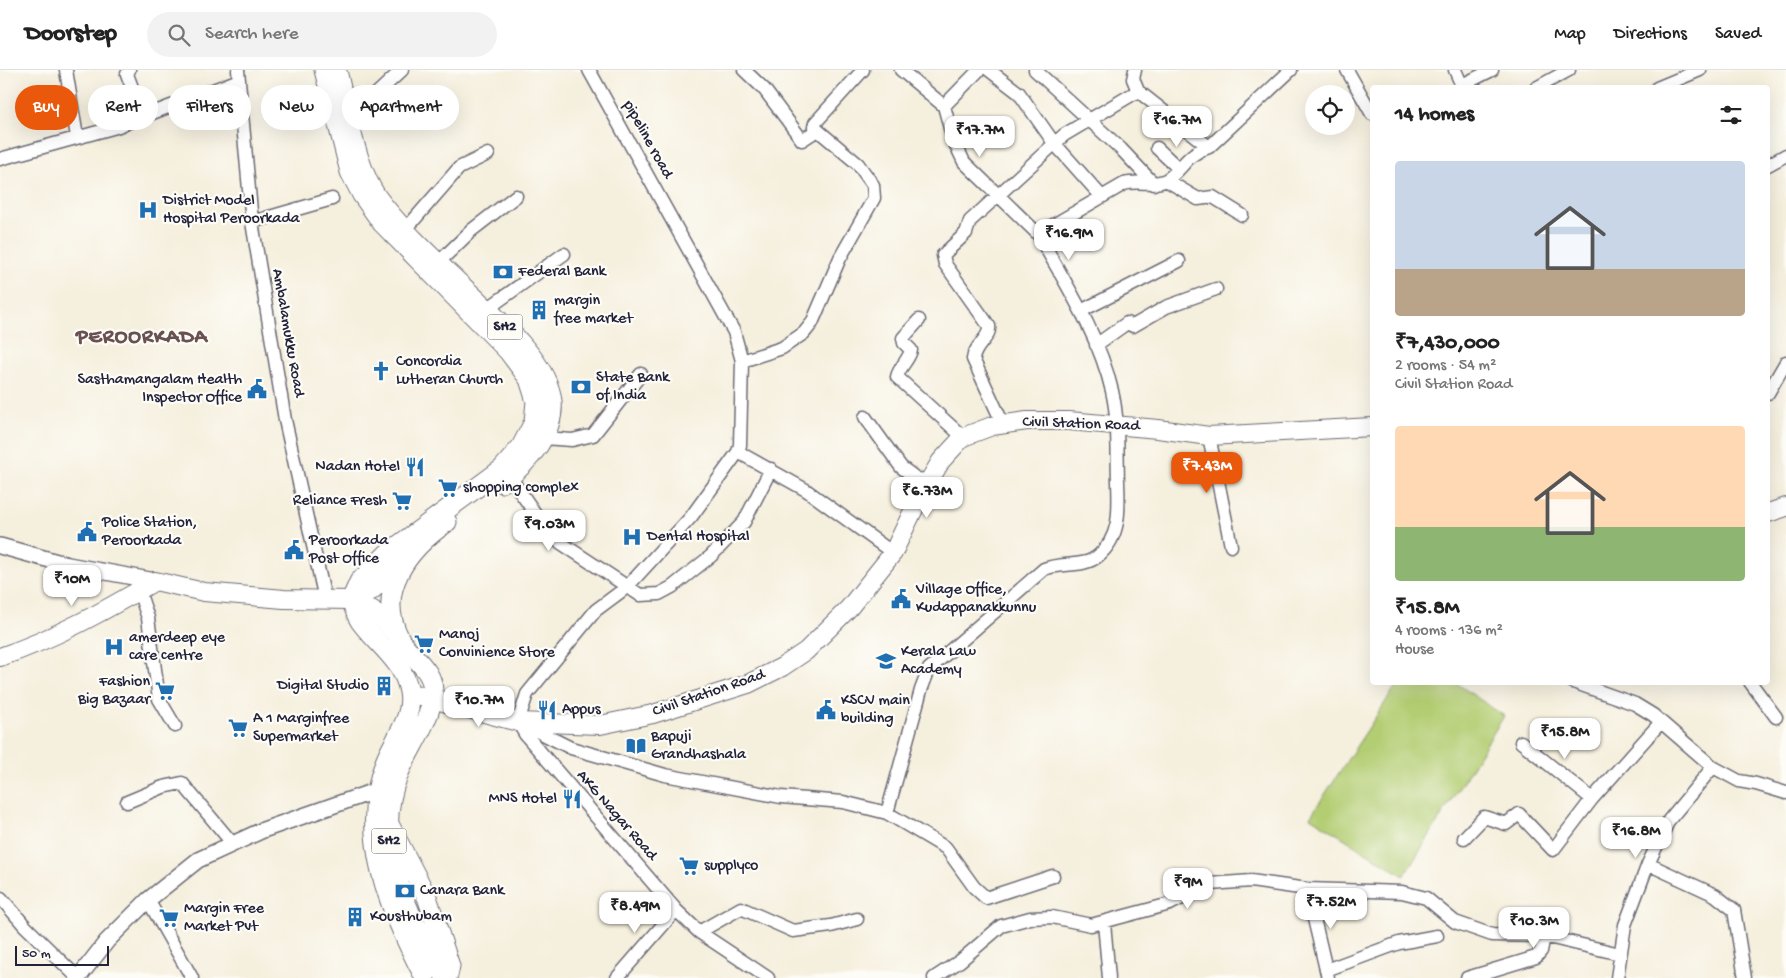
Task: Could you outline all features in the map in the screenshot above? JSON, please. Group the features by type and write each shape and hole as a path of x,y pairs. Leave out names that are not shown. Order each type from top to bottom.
{"main road":[{"path":"324,70 340,108 350,172 362,195 382,223 475,304 528,379 536,401 534,422 521,447 502,469 478,494 388,553 359,582 351,600 360,620 405,674 410,694 409,712 385,762 386,787 373,818 375,849 386,891 412,954 425,978"},
{"name":"SH2","path":"337,70 340,108 376,196 439,262 475,304 516,339 545,379 551,396 550,419 543,438 526,462 510,477 478,494 436,530 403,564 394,579 391,594 394,619 400,639 430,677 433,699 430,711 386,787 389,848 402,894 430,953 447,978"},
{"name":"Civil Station Road","path":"410,694 518,722 600,726 653,714 748,684 782,667 806,651 849,608 893,553 940,460 963,437 980,430 1003,424 1061,421 1117,425 1209,436 1370,428"},
{"path":"1770,512 1786,507"},
{"path":"351,600 371,591 403,564"},
{"path":"0,657 18,651 116,605 155,581 204,592 284,600 351,600 373,610 400,639"}],"street":[{"path":"66,70 77,137"},
{"path":"129,70 128,74 132,85"},
{"path":"340,108 371,99 402,70"},
{"name":"pipeline road","path":"589,70 734,332 742,361 738,452"},
{"path":"744,70 764,89 802,140 816,131"},
{"path":"816,131 815,123 863,70"},
{"path":"887,813 921,690 929,669 1044,569 1056,564 1088,563 1099,555 1112,539 1119,522 1117,425 1112,391 1096,345 1081,311 1038,234 964,162 953,139 944,106 902,70"},
{"path":"944,106 979,70"},
{"path":"989,70 1019,93 1054,144 1102,197"},
{"path":"1034,70 1160,182 1198,199 1213,197 1242,215"},
{"path":"1135,70 1133,79 1138,91 1209,147"},
{"path":"1347,70 1370,110"},
{"path":"1455,70 1462,85"},
{"path":"1464,85 1492,70"},
{"path":"1542,85 1569,70"},
{"path":"1665,85 1700,70"},
{"path":"1038,234 1124,184 1134,181 1160,182 1196,150 1209,147 1287,71"},
{"path":"158,110 239,75"},
{"name":"Ambalamukku Road","path":"239,75 252,222 285,420 325,599"},
{"path":"1003,424 973,359 978,344 988,335 989,326 943,259 943,255 966,233 970,221 1054,144 1088,119 1138,91"},
{"path":"0,159 104,130"},
{"path":"742,361 782,348 804,333 812,323 840,258 874,198 873,185 858,164 833,141 816,131"},
{"path":"1157,148 1178,168"},
{"path":"406,229 459,168 488,154"},
{"path":"1770,163 1786,155"},
{"path":"439,262 472,230 516,196"},
{"path":"252,222 332,199"},
{"path":"475,304 564,254"},
{"path":"1081,311 1179,261"},
{"path":"1096,345 1127,324 1133,326 1166,307 1216,289"},
{"path":"919,320 903,338 904,343 911,350 910,356 898,374 898,378 963,437"},
{"path":"1770,385 1786,362"},
{"path":"543,438 572,440 593,435 641,374"},
{"path":"865,417 901,467 917,479 929,480"},
{"path":"1209,436 1231,546"},
{"path":"893,553 806,490 738,452 691,517 627,587 596,610 527,694 518,722 571,748 665,775 781,798 843,802 887,813 946,848 974,887 986,898 1053,876"},
{"path":"510,477 541,522 561,544 640,595 659,594 689,575 711,556 744,522 771,469"},
{"path":"0,546 68,565 155,581"},
{"path":"139,591 148,618 159,699 175,726"},
{"path":"1581,685 1635,704 1660,722 1713,767 1739,782 1756,784 1786,793"},
{"path":"1752,685 1776,717"},
{"name":"AKG Nagar Road","path":"518,722 525,734 676,910 699,932 768,978"},
{"path":"1464,838 1484,817 1506,824 1519,814 1553,850 1592,799 1660,722"},
{"path":"1521,742 1592,799"},
{"path":"1617,978 1625,925 1648,864 1669,820 1713,767"},
{"path":"127,802 163,787 182,783 233,844"},
{"path":"1,898 25,926 78,978 108,941 148,900 198,860 271,827 386,787"},
{"path":"1648,864 1716,895 1734,910 1745,978"},
{"path":"934,978 960,961 1001,926 1030,918 1052,917 1090,925 1104,923 1170,904 1210,884 1251,881 1307,889 1402,892 1426,898 1455,922 1492,935 1544,936 1620,954"},
{"path":"1307,889 1327,974 1398,943 1437,936"},
{"path":"148,900 192,978"},
{"path":"699,932 741,908 793,931 830,926 857,919"},
{"path":"617,978 676,910"},
{"path":"1104,923 1109,978"},
{"path":"1467,978 1536,957 1541,951 1544,936"}],"green space":[{"path":"1397,685 1459,685 1504,716 1404,876 1310,817"}],"place":[{"name":"District Model Hospital Peroorkada","path":"148,210"},
{"name":"Federal Bank","path":"503,272"},
{"name":"margin free market","path":"539,310"},
{"name":"Concordia Lutheran Church","path":"381,371"},
{"name":"State Bank of India","path":"581,387"},
{"name":"Sasthamangalam Health Inspector Office","path":"257,389"},
{"name":"Nadan Hotel","path":"415,467"},
{"name":"shopping complex","path":"448,488"},
{"name":"Reliance Fresh","path":"402,501"},
{"name":"Police Station, Peroorkada","path":"87,532"},
{"name":"Dental Hospital","path":"632,537"},
{"name":"Peroorkada Post Office","path":"294,550"},
{"name":"Village Office, Kudappanakkunnu","path":"901,599"},
{"name":"Manoj Convinience Store","path":"424,644"},
{"name":"amerdeep eye care centre","path":"114,647"},
{"name":"Kerala Law Academy","path":"886,661"},
{"name":"Digital Studio","path":"384,686"},
{"name":"Fashion Big Bazaar","path":"165,691"},
{"name":"Appus","path":"547,710"},
{"name":"KSCV main building","path":"826,710"},
{"name":"A 1 Marginfree Supermarket","path":"238,728"},
{"name":"Bapuji Grandhashala","path":"636,746"},
{"name":"MNS Hotel","path":"572,799"},
{"name":"supplyco","path":"689,866"},
{"name":"Canara Bank","path":"405,891"},
{"name":"Kousthubam","path":"355,917"},
{"name":"Margin Free Market Pvt","path":"169,918"}],"district":[{"name":"PEROORKADA","path":"142,338"}]}
